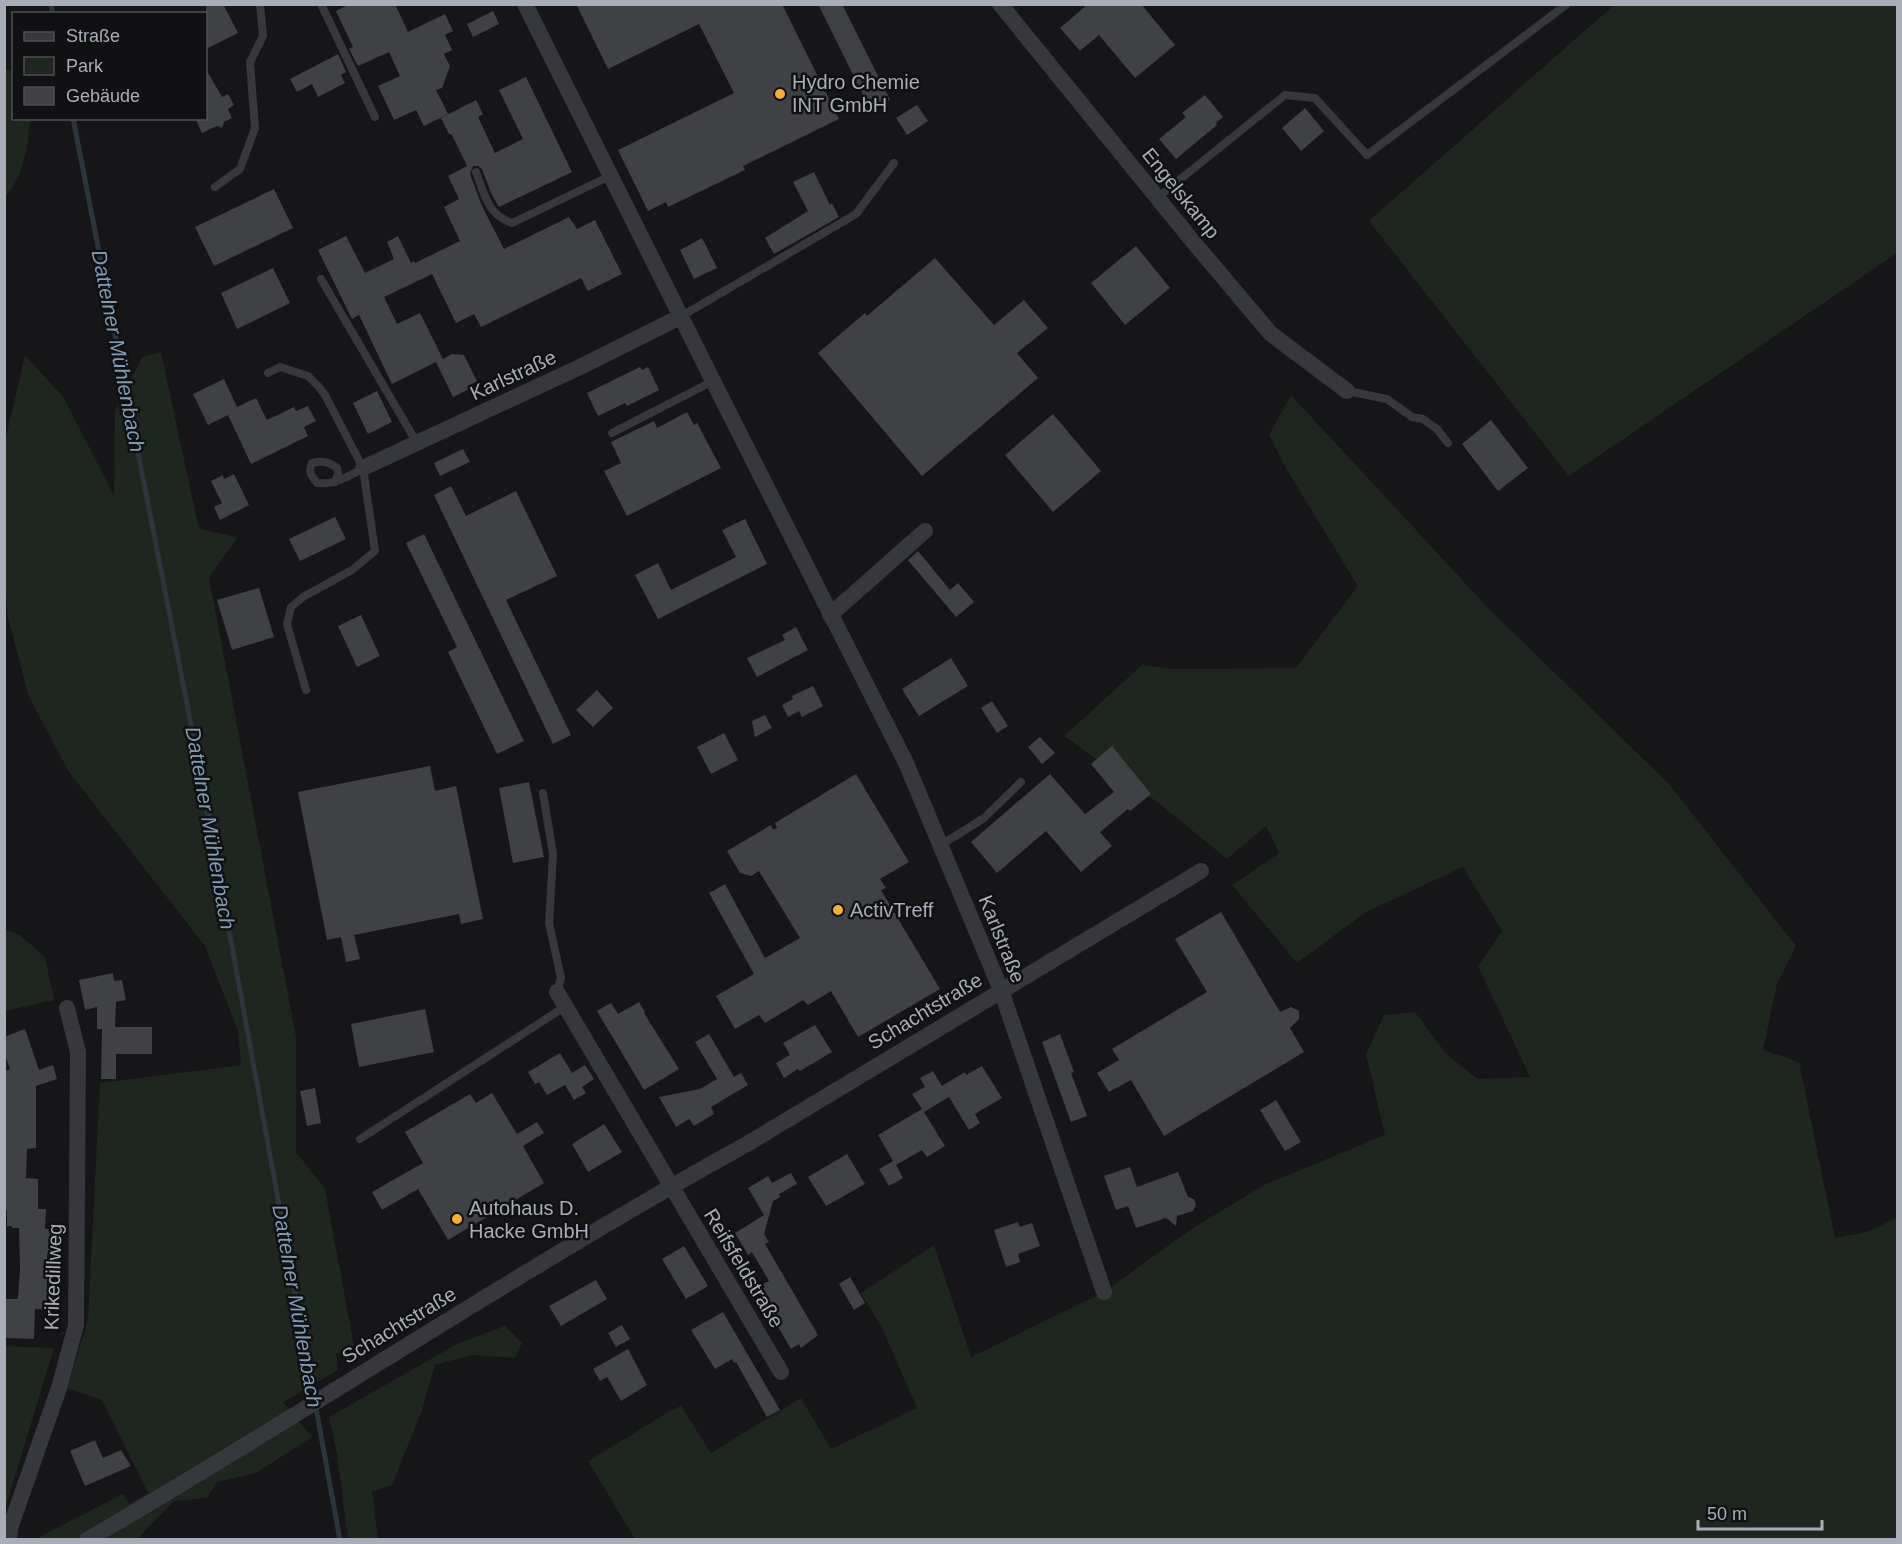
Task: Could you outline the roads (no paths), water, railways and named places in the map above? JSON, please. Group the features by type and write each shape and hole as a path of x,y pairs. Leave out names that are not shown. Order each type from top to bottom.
{"street":[{"name":"Karlstraße","path":"525,4 712,381 906,763 1001,990 1104,1292"},
{"name":"Engelskamp","path":"1000,4 1271,334 1347,391"},
{"name":"Karlstraße","path":"363,468 680,317"},
{"path":"830,615 925,531"},
{"name":"Schachtstraße","path":"87,1539 190,1480 302,1409 671,1186 747,1144 1201,871"},
{"path":"561,999 671,1186"},
{"name":"Krikedillweg","path":"9,1539 10,1528 59,1388 76,1325 78,1052 67,1008"},
{"name":"Reifsfeldstraße","path":"671,1186 781,1372"}],"lane":[{"path":"214,187 240,169 255,128 250,62 263,36 260,4"},
{"path":"321,4 375,117"},
{"path":"1157,198 1285,95 1315,98 1367,155 1567,4"},
{"path":"680,317 856,214 894,163"},
{"path":"476,172 492,211 499,218 512,223 610,176"},
{"path":"321,279 417,443"},
{"path":"268,373 280,367 308,376 325,395 363,468 375,551 352,570 303,597 291,607 287,624 306,690"},
{"path":"612,433 712,381"},
{"path":"1347,391 1387,399 1412,417 1424,419 1437,429 1448,443"},
{"path":"335,482 363,468"},
{"path":"940,845 984,818 1021,782"},
{"path":"360,1139 561,999 561,978 549,923 553,854 543,792"}],"waterway":[{"name":"Dattelner Mühlenbach","path":"51,4 53,12"},
{"name":"Dattelner Mühlenbach","path":"73,120 201,776 340,1540"}],"place":[{"name":"Hydro Chemie INT GmbH","path":"780,94"},
{"name":"ActivTreff","path":"838,910"},
{"name":"Autohaus D. Hacke GmbH","path":"457,1219"}]}
